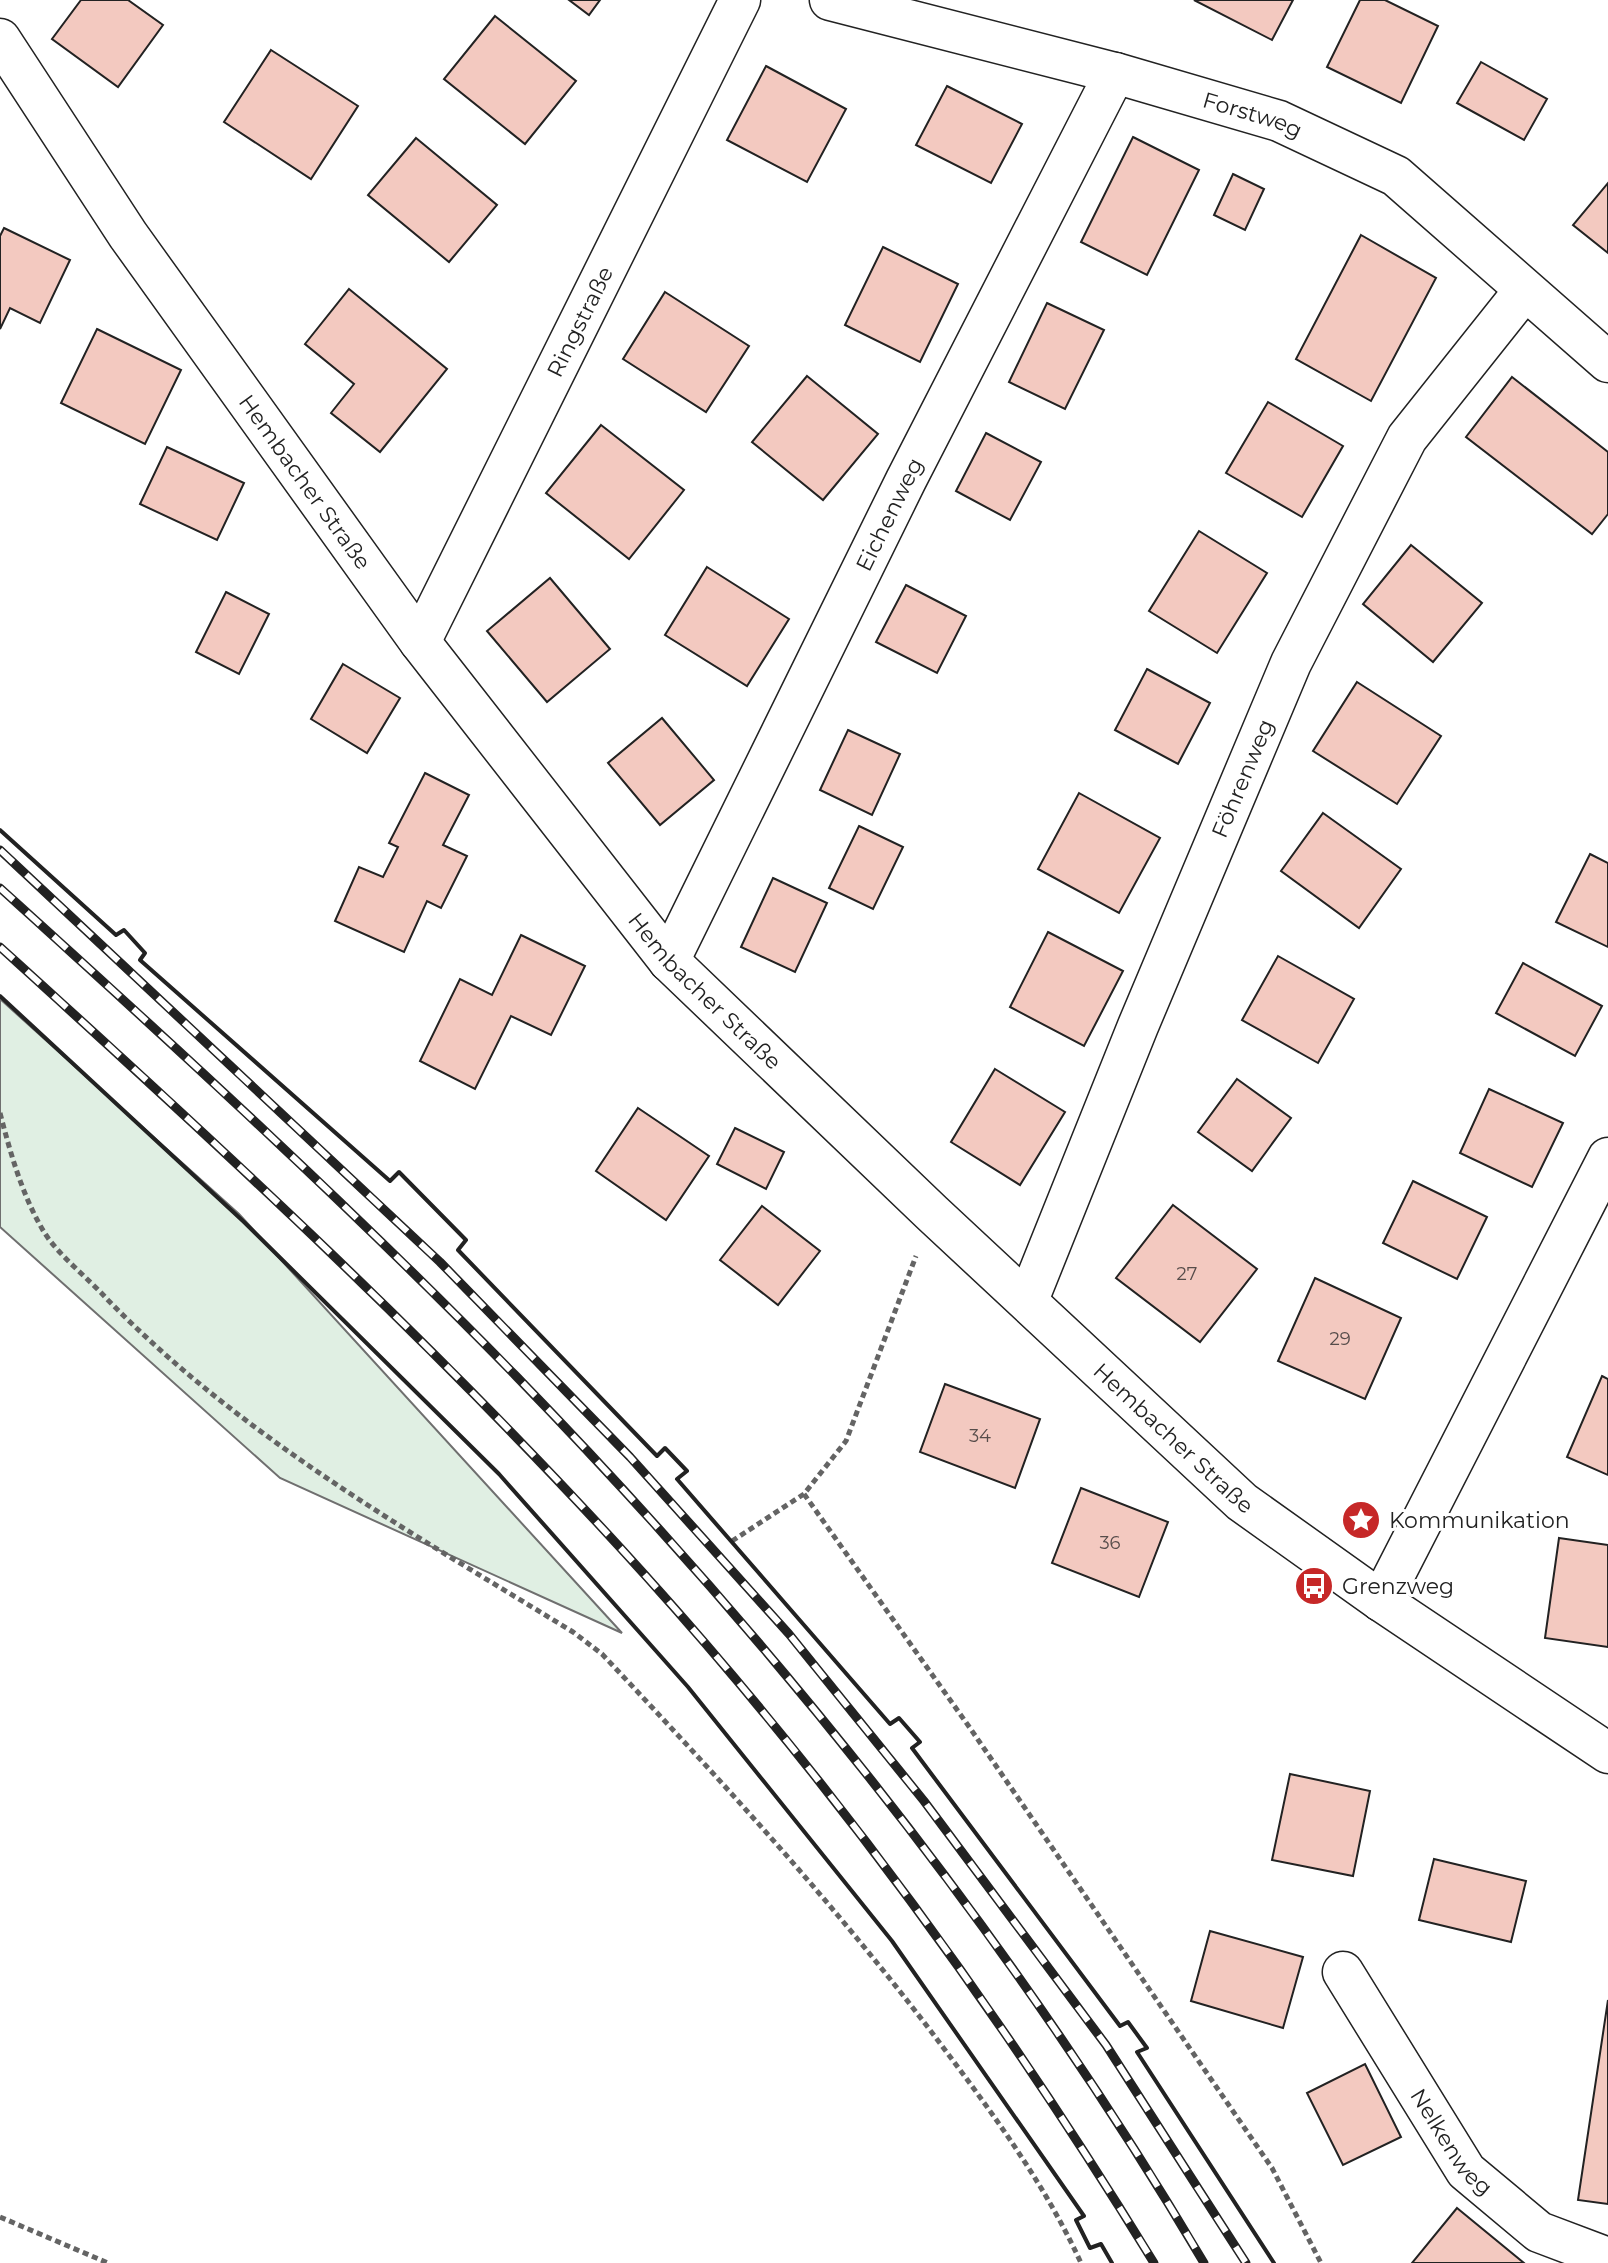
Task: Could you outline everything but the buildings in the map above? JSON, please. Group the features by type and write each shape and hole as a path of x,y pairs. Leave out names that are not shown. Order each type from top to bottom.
{"street":[{"name":"Ringstraße","path":"420,642 740,0"},
{"name":"Forstweg","path":"830,0 1115,73 1279,121 1396,176 1608,362"},
{"name":"Hembacher Straße","path":"0,39 128,235 420,642 669,961 932,1213 1242,1502 1381,1601 1608,1753"},
{"name":"Eichenweg","path":"669,961 906,480 1115,73"},
{"name":"Föhrenweg","path":"1028,1300 1138,1026 1291,663 1407,438 1524,291"},
{"path":"1381,1601 1608,1158"},
{"name":"Nelkenweg","path":"1343,1972 1466,2171 1539,2232 1608,2258"}],"path":[{"path":"0,1113 18,1180 45,1235 143,1335 224,1405 292,1454 602,1654 808,1878 892,1981 1029,2165 1081,2263"},
{"path":"732,1541 804,1494 846,1441 932,1213"},
{"path":"804,1494 970,1728 1272,2168 1321,2263"},
{"path":"0,2217 108,2263"}],"green space":[{"path":"0,999 239,1214 622,1633 280,1478 0,1227"}],"railway":[{"path":"0,850 440,1262 630,1457 789,1634 924,1801 1106,2045 1246,2263"},
{"path":"0,888 391,1251 516,1376 706,1582 886,1799 971,1912 1053,2026 1131,2143 1204,2263"},
{"path":"0,947 249,1175 411,1331 569,1492 716,1655 851,1822 978,1994 1154,2263"}],"wall":[{"path":"0,830 116,935 124,930 145,953 140,960 390,1181 399,1172 466,1240 458,1250 657,1456 665,1448 687,1471 677,1479 890,1724 899,1718 920,1742 912,1748 1120,2026 1128,2022 1147,2048 1137,2052 1274,2263"},
{"path":"0,996 244,1222 499,1474 688,1687 892,1941 1084,2216 1076,2220 1090,2248 1101,2244 1112,2263"}],"place":[{"name":"Kommunikation","path":"1361,1520"},
{"name":"Grenzweg","path":"1314,1586"}]}
